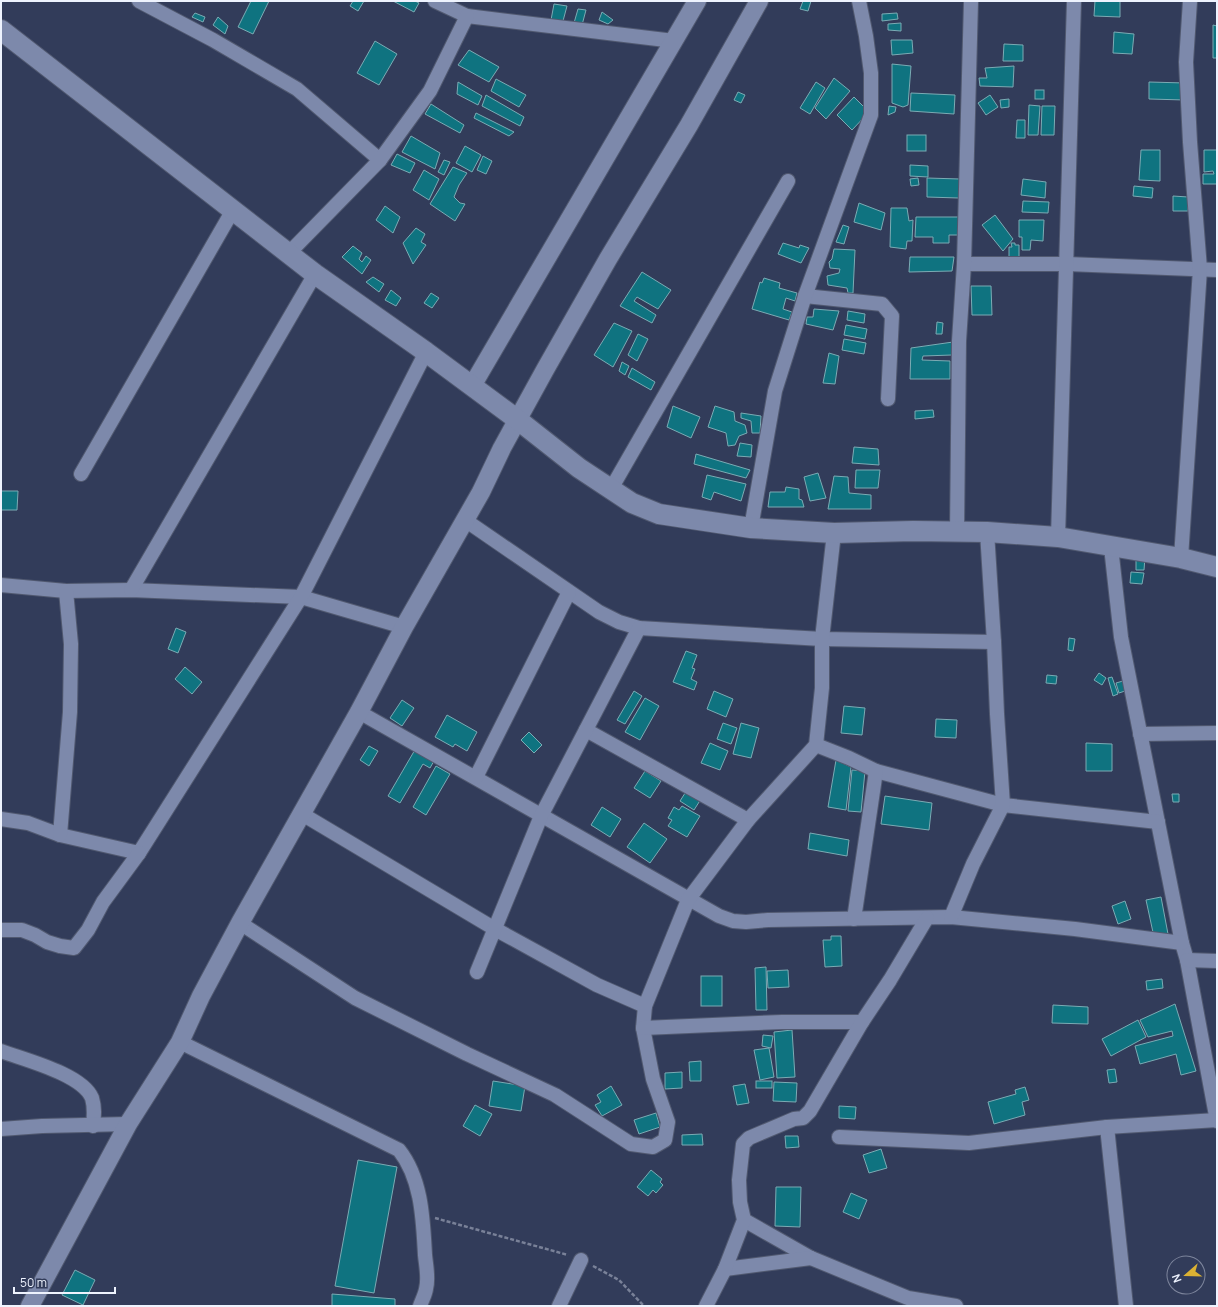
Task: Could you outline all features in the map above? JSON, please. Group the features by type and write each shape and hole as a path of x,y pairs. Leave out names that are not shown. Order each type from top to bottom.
{"main road":[{"path":"1,30 316,274 426,352 518,420 579,468 632,503 659,514 751,528 834,533 913,531 988,532 1058,537 1181,558 1217,567"}],"street":[{"path":"139,1 213,40 297,89 380,160"},
{"path":"435,1 467,16 674,41"},
{"path":"472,386 697,1"},
{"path":"30,1306 128,1124 180,1042 201,996 240,923 359,712 404,627 481,492 492,466 608,260 689,125 759,1"},
{"path":"751,528 775,391 805,296 871,115 871,73 859,1"},
{"path":"957,532 959,341 964,264 971,1"},
{"path":"1058,537 1074,1"},
{"path":"1181,558 1200,269 1186,62 1190,1"},
{"path":"289,253 380,160 430,91 467,16"},
{"path":"611,489 788,181"},
{"path":"81,474 233,210"},
{"path":"964,264 1067,264 1217,270"},
{"path":"131,590 316,274"},
{"path":"805,296 882,304 892,316 888,399"},
{"path":"1,930 22,930 47,942 74,948 88,930 103,902 139,853 301,597 426,352"},
{"path":"465,520 599,612 619,622 638,628 822,639 994,642"},
{"path":"951,917 973,864 1003,805 988,532"},
{"path":"240,923 355,998 467,1054 555,1095 631,1144 653,1147 665,1140 668,1122 653,1079 644,1028 645,1006 688,900 748,820 816,745 822,688 822,639 834,533"},
{"path":"839,1137 969,1143 1107,1127 1217,1120 1187,960 1182,943 1121,638 1111,547"},
{"path":"1,585 66,591 131,590 301,597 404,627"},
{"path":"60,835 70,712 71,644 66,591"},
{"path":"476,777 569,592"},
{"path":"477,972 541,816 638,628"},
{"path":"359,712 476,777 688,900 719,916 733,921 746,922 768,920 951,917 1075,929 1182,943"},
{"path":"586,730 748,820"},
{"path":"1140,734 1217,733"},
{"path":"816,745 876,771 1003,805 1158,822"},
{"path":"854,919 876,771"},
{"path":"302,814 495,929 597,985 645,1006"},
{"path":"1,819 28,823 60,835 139,853"},
{"path":"706,1306 744,1220 740,1202 739,1180 743,1144 749,1138 794,1119 803,1118 810,1111 862,1022 890,980 927,918"},
{"path":"1187,960 1217,961"},
{"path":"644,1028 782,1022 862,1022"},
{"path":"180,1042 399,1150 407,1160 414,1174 422,1214 427,1275 426,1289 420,1306"},
{"path":"1,1051 68,1076 83,1086 91,1098 95,1111 93,1126"},
{"path":"1,1129 42,1126 128,1124"},
{"path":"1107,1127 1126,1306"},
{"path":"744,1220 811,1258 907,1302 956,1306"},
{"path":"724,1268 811,1258"},
{"path":"559,1306 580,1260"}],"path":[{"path":"422,1214 560,1252 580,1260 604,1271 618,1280 644,1306"}],"building":[{"path":"251,1 269,1 253,34 238,27"},
{"path":"353,1 364,1 358,11 350,6"},
{"path":"393,1 415,1 419,3 414,12"},
{"path":"803,1 811,1 808,11 800,9"},
{"path":"1095,1 1120,1 1120,17 1094,16"},
{"path":"554,4 567,6 563,21 551,20"},
{"path":"578,9 586,10 582,25 574,23"},
{"path":"602,12 613,20 608,24 599,20"},
{"path":"195,13 205,17 203,22 192,17"},
{"path":"897,13 898,19 882,21 882,14"},
{"path":"218,17 228,26 225,34 213,25"},
{"path":"901,23 901,31 888,30 888,24"},
{"path":"1213,25 1217,26 1217,58 1213,58"},
{"path":"1114,32 1134,34 1132,54 1113,53"},
{"path":"891,40 912,40 913,53 892,55"},
{"path":"375,41 397,54 379,85 357,73"},
{"path":"1004,44 1023,45 1023,61 1003,61"},
{"path":"469,50 499,67 489,82 458,65"},
{"path":"892,64 911,66 908,105 903,107 892,103"},
{"path":"1014,66 1013,87 980,86 979,78 987,78 985,68"},
{"path":"834,78 850,91 826,119 815,108"},
{"path":"496,79 526,95 519,107 491,91"},
{"path":"458,82 482,96 478,105 457,94"},
{"path":"816,82 825,88 810,114 800,108"},
{"path":"1149,82 1185,83 1185,100 1149,99"},
{"path":"1035,90 1044,90 1044,99 1035,99"},
{"path":"738,92 745,95 741,103 734,100"},
{"path":"911,93 955,95 954,114 910,111"},
{"path":"486,95 524,117 520,126 482,106"},
{"path":"990,95 998,107 986,115 978,103"},
{"path":"854,97 869,112 852,130 837,115"},
{"path":"1009,99 1009,107 1001,108 1000,100"},
{"path":"431,104 464,125 460,133 425,114"},
{"path":"1029,105 1040,106 1038,135 1028,135"},
{"path":"889,106 896,107 895,112 888,115"},
{"path":"1042,106 1055,106 1054,135 1041,135"},
{"path":"476,113 514,132 509,136 474,118"},
{"path":"1017,120 1025,120 1025,138 1016,138"},
{"path":"907,135 926,135 926,151 907,151"},
{"path":"411,136 440,153 435,169 402,152"},
{"path":"465,146 481,155 472,172 456,163"},
{"path":"1141,150 1160,150 1160,181 1139,180"},
{"path":"1204,150 1217,150 1217,184 1203,184 1203,174 1214,174 1213,171 1204,172"},
{"path":"397,154 415,163 410,173 391,165"},
{"path":"483,156 492,161 486,174 477,170"},
{"path":"444,160 450,162 444,175 438,172"},
{"path":"910,165 928,166 928,177 910,176"},
{"path":"453,167 467,173 459,185 454,197 460,203 465,204 455,221 430,204"},
{"path":"424,170 439,179 429,200 413,190"},
{"path":"918,178 919,185 911,186 910,179"},
{"path":"927,178 960,179 959,198 927,197"},
{"path":"1023,179 1046,182 1045,198 1021,195"},
{"path":"1134,186 1153,188 1152,198 1133,196"},
{"path":"1173,196 1188,197 1188,211 1173,211"},
{"path":"1023,201 1049,202 1048,213 1022,212"},
{"path":"859,203 885,213 881,230 854,222"},
{"path":"385,206 400,217 393,233 376,220"},
{"path":"891,208 907,208 909,221 913,220 912,241 907,241 906,249 890,247"},
{"path":"995,215 1013,239 1003,251 982,225"},
{"path":"916,217 960,217 959,235 949,235 949,243 933,243 933,237 915,237"},
{"path":"1019,220 1044,220 1043,241 1031,240 1030,250 1022,250 1022,237 1019,237"},
{"path":"843,225 849,227 844,244 836,242"},
{"path":"416,228 425,234 421,242 426,245 413,264 403,243"},
{"path":"783,243 799,248 800,245 809,248 801,263 778,254"},
{"path":"1011,243 1019,245 1019,257 1009,257 1009,247 1012,247"},
{"path":"353,246 362,253 359,259 362,262 366,256 371,260 362,274 342,257"},
{"path":"834,249 855,250 853,293 848,293 847,288 828,285 827,276 839,273 840,269 830,268 829,262 832,259"},
{"path":"910,257 954,257 952,271 909,272"},
{"path":"642,272 671,290 658,309 637,297 634,301 656,315 652,323 620,306"},
{"path":"373,277 384,284 379,292 366,282"},
{"path":"764,278 780,283 779,288 797,293 795,301 786,298 783,309 792,312 789,320 752,309 760,282 762,283"},
{"path":"971,286 991,286 992,315 972,315"},
{"path":"391,290 401,298 396,306 385,300"},
{"path":"431,293 439,298 432,308 424,303"},
{"path":"814,309 839,311 833,330 806,324 807,317 813,317"},
{"path":"848,311 865,314 864,323 847,320"},
{"path":"937,322 943,323 942,334 936,334"},
{"path":"614,323 632,331 613,367 594,355"},
{"path":"846,325 867,329 865,339 844,335"},
{"path":"638,334 648,339 637,361 628,355"},
{"path":"844,339 866,343 864,354 842,350"},
{"path":"953,342 952,355 923,356 922,360 950,361 950,379 910,379 911,348"},
{"path":"829,353 839,356 835,384 823,383"},
{"path":"622,362 629,366 625,375 619,371"},
{"path":"632,368 655,382 651,390 628,377"},
{"path":"673,406 700,417 691,438 667,427"},
{"path":"715,406 734,412 735,421 745,425 747,433 739,436 735,445 728,446 726,433 708,427"},
{"path":"933,410 934,417 915,419 915,411"},
{"path":"741,413 761,416 760,433 752,433 751,421 741,418"},
{"path":"740,443 752,445 751,457 737,456"},
{"path":"854,447 878,449 879,465 852,463"},
{"path":"696,454 750,470 746,478 694,464"},
{"path":"856,470 880,470 878,488 855,488"},
{"path":"818,473 826,498 810,501 804,477"},
{"path":"707,475 746,484 741,501 714,492 711,500 702,497"},
{"path":"834,476 848,477 849,493 871,495 871,509 828,509"},
{"path":"786,487 799,489 799,499 802,500 804,507 768,507 770,492 785,492"},
{"path":"1,491 18,491 17,510 1,510"},
{"path":"1136,557 1145,557 1144,570 1136,570"},
{"path":"1131,572 1144,573 1142,584 1130,583"},
{"path":"176,628 186,632 178,653 168,649"},
{"path":"1069,638 1075,639 1073,651 1068,650"},
{"path":"686,651 697,655 692,668 695,669 691,679 697,682 694,690 673,682"},
{"path":"185,667 202,682 192,694 175,679"},
{"path":"1099,673 1106,678 1102,685 1094,680"},
{"path":"1047,675 1057,676 1056,684 1046,683"},
{"path":"1112,677 1118,694 1113,696 1108,678"},
{"path":"1123,681 1125,691 1119,693 1116,683"},
{"path":"634,691 642,696 625,724 617,720"},
{"path":"714,691 733,699 726,717 707,709"},
{"path":"645,698 659,706 640,740 625,732"},
{"path":"402,700 414,708 402,726 390,718"},
{"path":"844,706 865,708 862,735 841,733"},
{"path":"447,715 477,732 467,751 455,744 453,747 435,737"},
{"path":"936,719 957,720 956,738 935,737"},
{"path":"723,723 737,728 731,744 717,739"},
{"path":"741,723 759,728 751,758 733,754"},
{"path":"529,732 542,745 534,753 521,740"},
{"path":"710,743 728,751 720,770 701,763"},
{"path":"1086,743 1112,744 1112,771 1086,771"},
{"path":"369,746 378,751 369,766 360,760"},
{"path":"416,748 435,759 430,768 423,764 400,803 388,796"},
{"path":"836,760 851,767 846,810 828,807"},
{"path":"436,766 450,774 426,815 413,807"},
{"path":"852,770 865,771 861,812 848,811"},
{"path":"645,771 661,781 650,798 634,788"},
{"path":"687,790 701,799 694,810 680,801"},
{"path":"1172,794 1179,794 1179,802 1173,802"},
{"path":"885,796 932,803 929,830 881,824"},
{"path":"682,806 700,816 687,837 668,826 672,820 668,818 674,807 679,810"},
{"path":"602,807 621,819 610,837 591,825"},
{"path":"644,823 667,839 650,863 627,847"},
{"path":"810,833 849,840 847,856 808,849"},
{"path":"1161,897 1168,934 1154,937 1146,900"},
{"path":"1125,901 1131,919 1118,924 1112,906"},
{"path":"831,936 841,936 842,966 825,967 823,940 831,940"},
{"path":"766,967 767,1010 756,1010 755,968"},
{"path":"788,970 789,987 768,988 767,971"},
{"path":"701,976 722,976 722,1006 701,1006"},
{"path":"1162,979 1163,988 1147,990 1146,981"},
{"path":"1175,1004 1196,1071 1181,1075 1176,1054 1140,1064 1135,1046 1173,1036 1172,1031 1148,1037 1140,1020"},
{"path":"1053,1005 1088,1007 1088,1024 1052,1023"},
{"path":"1138,1020 1146,1037 1111,1056 1102,1039"},
{"path":"792,1030 795,1077 777,1078 774,1032"},
{"path":"763,1035 773,1036 771,1048 762,1046"},
{"path":"769,1048 774,1077 760,1080 754,1050"},
{"path":"701,1061 701,1081 690,1081 689,1062"},
{"path":"1115,1069 1117,1082 1109,1083 1107,1070"},
{"path":"682,1072 682,1088 665,1089 665,1073"},
{"path":"493,1081 525,1086 521,1111 489,1106"},
{"path":"756,1081 772,1081 772,1088 756,1088"},
{"path":"774,1082 797,1083 796,1102 773,1101"},
{"path":"745,1084 749,1103 737,1105 733,1086"},
{"path":"611,1086 622,1105 602,1116 595,1105 601,1102 597,1095"},
{"path":"1025,1087 1029,1100 1022,1102 1025,1115 994,1124 988,1102 1016,1094 1015,1090"},
{"path":"475,1105 492,1114 480,1136 463,1126"},
{"path":"839,1106 856,1107 855,1119 839,1118"},
{"path":"656,1113 660,1127 639,1134 634,1120"},
{"path":"702,1134 703,1145 682,1145 682,1135"},
{"path":"785,1136 798,1136 799,1147 786,1148"},
{"path":"881,1149 887,1168 869,1173 863,1155"},
{"path":"358,1160 397,1167 374,1293 335,1286"},
{"path":"651,1170 662,1179 660,1182 663,1185 656,1193 653,1190 648,1196 637,1187"},
{"path":"776,1187 801,1187 800,1227 775,1226"},
{"path":"851,1193 867,1200 859,1219 843,1212"},
{"path":"75,1270 95,1280 83,1305 62,1295"},
{"path":"332,1294 395,1299 395,1306 332,1306"}]}
